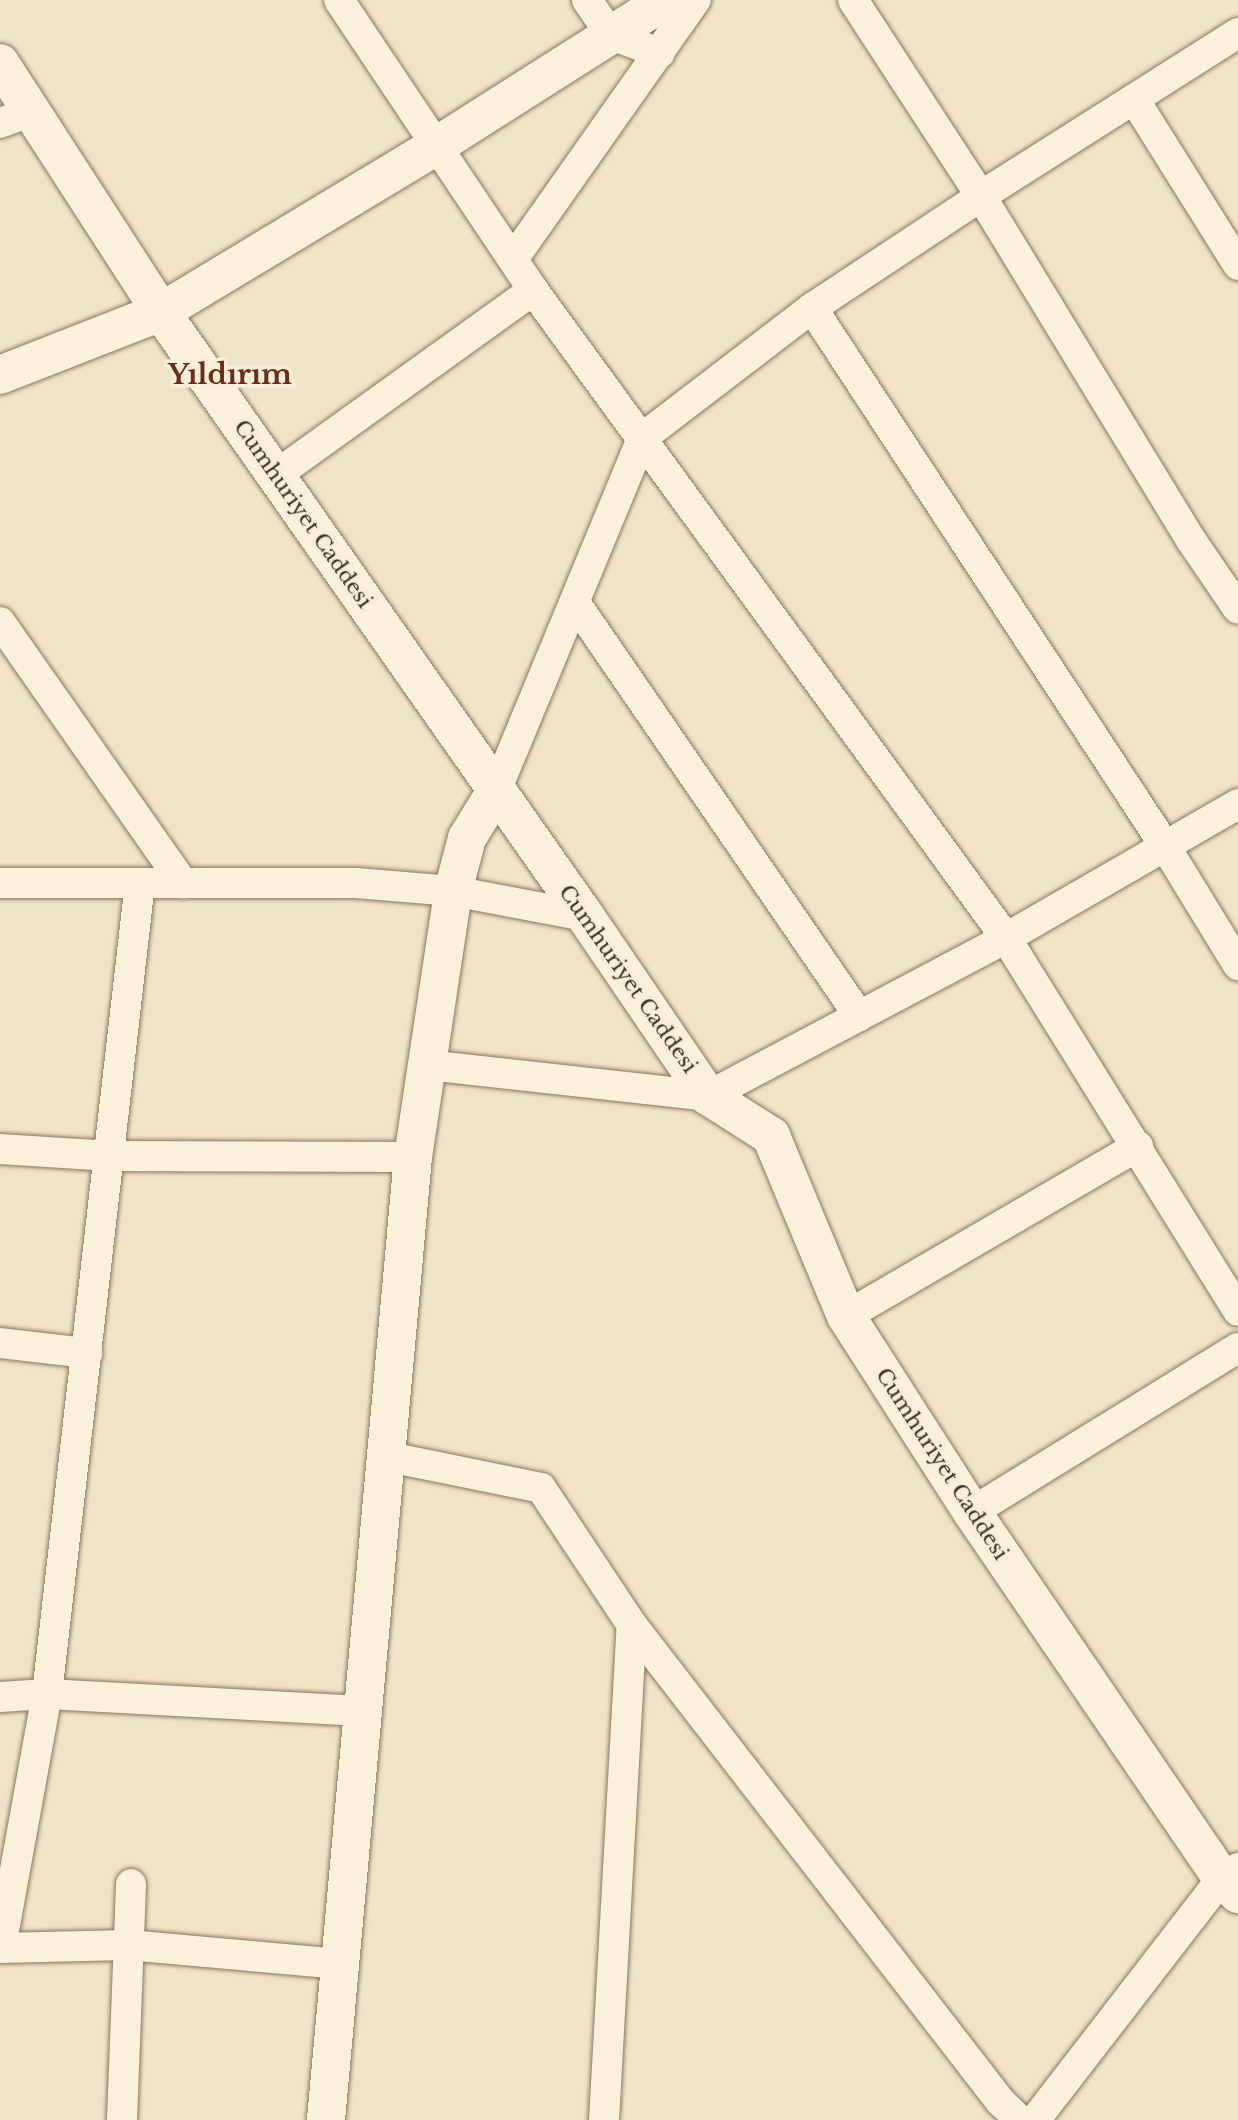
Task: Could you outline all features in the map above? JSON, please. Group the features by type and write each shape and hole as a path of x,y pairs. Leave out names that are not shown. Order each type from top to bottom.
{"main road":[{"path":"0,375 161,312 436,146 666,0"},
{"name":"Cumhuriyet Caddesi","path":"0,62 15,118 161,312 585,916 708,1096 771,1136 846,1316 972,1512 1233,1880"},
{"path":"326,2120 413,1157 453,891 467,838 496,791"}],"street":[{"path":"339,0 533,290 1006,938 1138,1146 1238,1311"},
{"path":"587,0 611,35 660,53"},
{"path":"513,260 696,0"},
{"path":"853,0 981,196 1191,540 1238,608"},
{"path":"496,791 576,604 642,438 812,309 981,196 1238,33"},
{"path":"1134,99 1238,265"},
{"path":"276,475 533,290"},
{"path":"812,309 1165,846 1238,964"},
{"path":"576,604 859,1016"},
{"path":"0,622 183,883"},
{"path":"426,1065 708,1096 1006,938 1238,804"},
{"path":"0,883 356,883 453,891 585,916"},
{"path":"140,883 111,1156 47,1694 0,1947 128,1945 341,1964"},
{"path":"846,1316 1138,1146"},
{"path":"0,1149 111,1156 413,1157"},
{"path":"0,1343 87,1353"},
{"path":"972,1512 1238,1348"},
{"path":"384,1456 541,1488 632,1625 1000,2101 1020,2120"},
{"path":"604,2120 632,1625"},
{"path":"0,1697 47,1694 362,1711"},
{"path":"1035,2120 1233,1880"},
{"path":"122,2120 131,1884"}],"district":[{"name":"Yıldırım","path":"230,375"}]}
